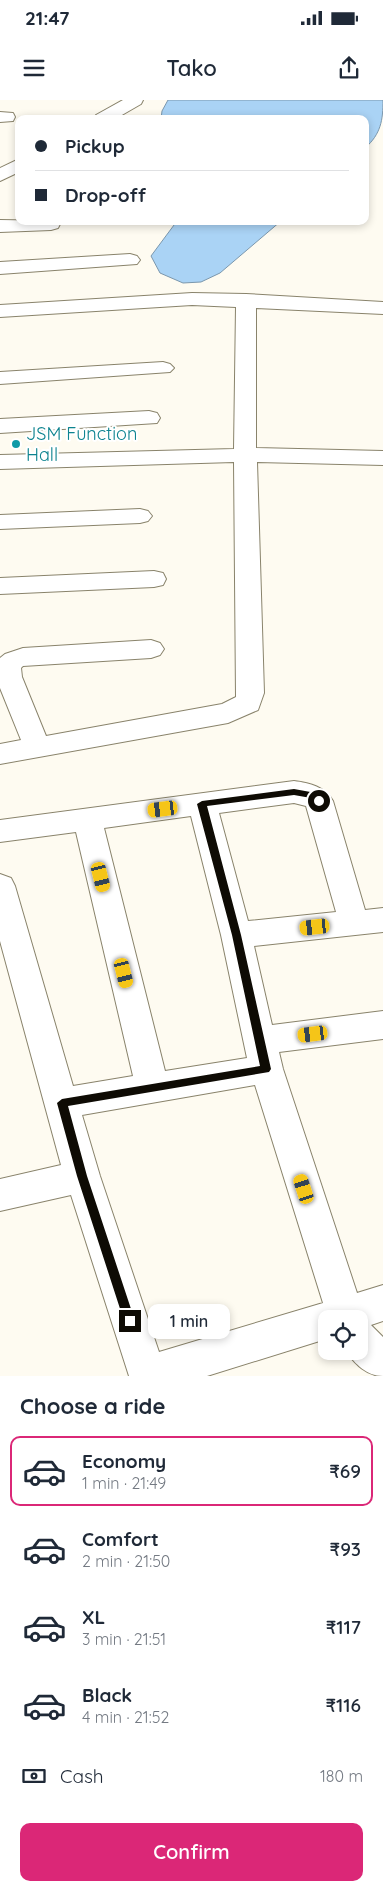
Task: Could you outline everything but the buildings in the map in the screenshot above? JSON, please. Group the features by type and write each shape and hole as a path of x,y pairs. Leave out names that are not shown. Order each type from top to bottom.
{"street":[{"path":"109,115 135,100"},
{"path":"0,176 15,167"},
{"path":"0,226 26,225"},
{"path":"0,268 130,260"},
{"path":"0,310 166,299 246,300 383,308"},
{"path":"0,754 228,713 248,703 251,693 245,455 246,300"},
{"path":"0,378 163,368"},
{"path":"0,426 149,418"},
{"path":"0,462 245,455 383,458"},
{"path":"0,522 140,516"},
{"path":"0,586 154,579"},
{"path":"37,747 9,677 8,666 14,660 23,657 151,649"},
{"path":"0,831 294,792 313,796 319,801 369,922 236,935"},
{"path":"202,804 236,935 263,1055 338,1310"},
{"path":"87,819 152,1088"},
{"path":"0,886 82,1176 148,1375 318,1329"},
{"path":"62,1103 152,1088 263,1055 383,1025"},
{"path":"0,1195 82,1176"},
{"path":"368,1310 383,1303"},
{"path":"368,1349 383,1360"}],"water":[{"path":"168,100 383,100 382,120 378,132 369,144 369,115 162,115"},
{"path":"174,225 276,225 220,273 201,282 183,283 160,273 151,256"}],"place":[{"name":"JSM Function Hall","path":"16,444"}],"route":[{"path":"130,1321 82,1176 62,1103 266,1069 236,935 202,804 294,792 305,793 319,801"}]}
